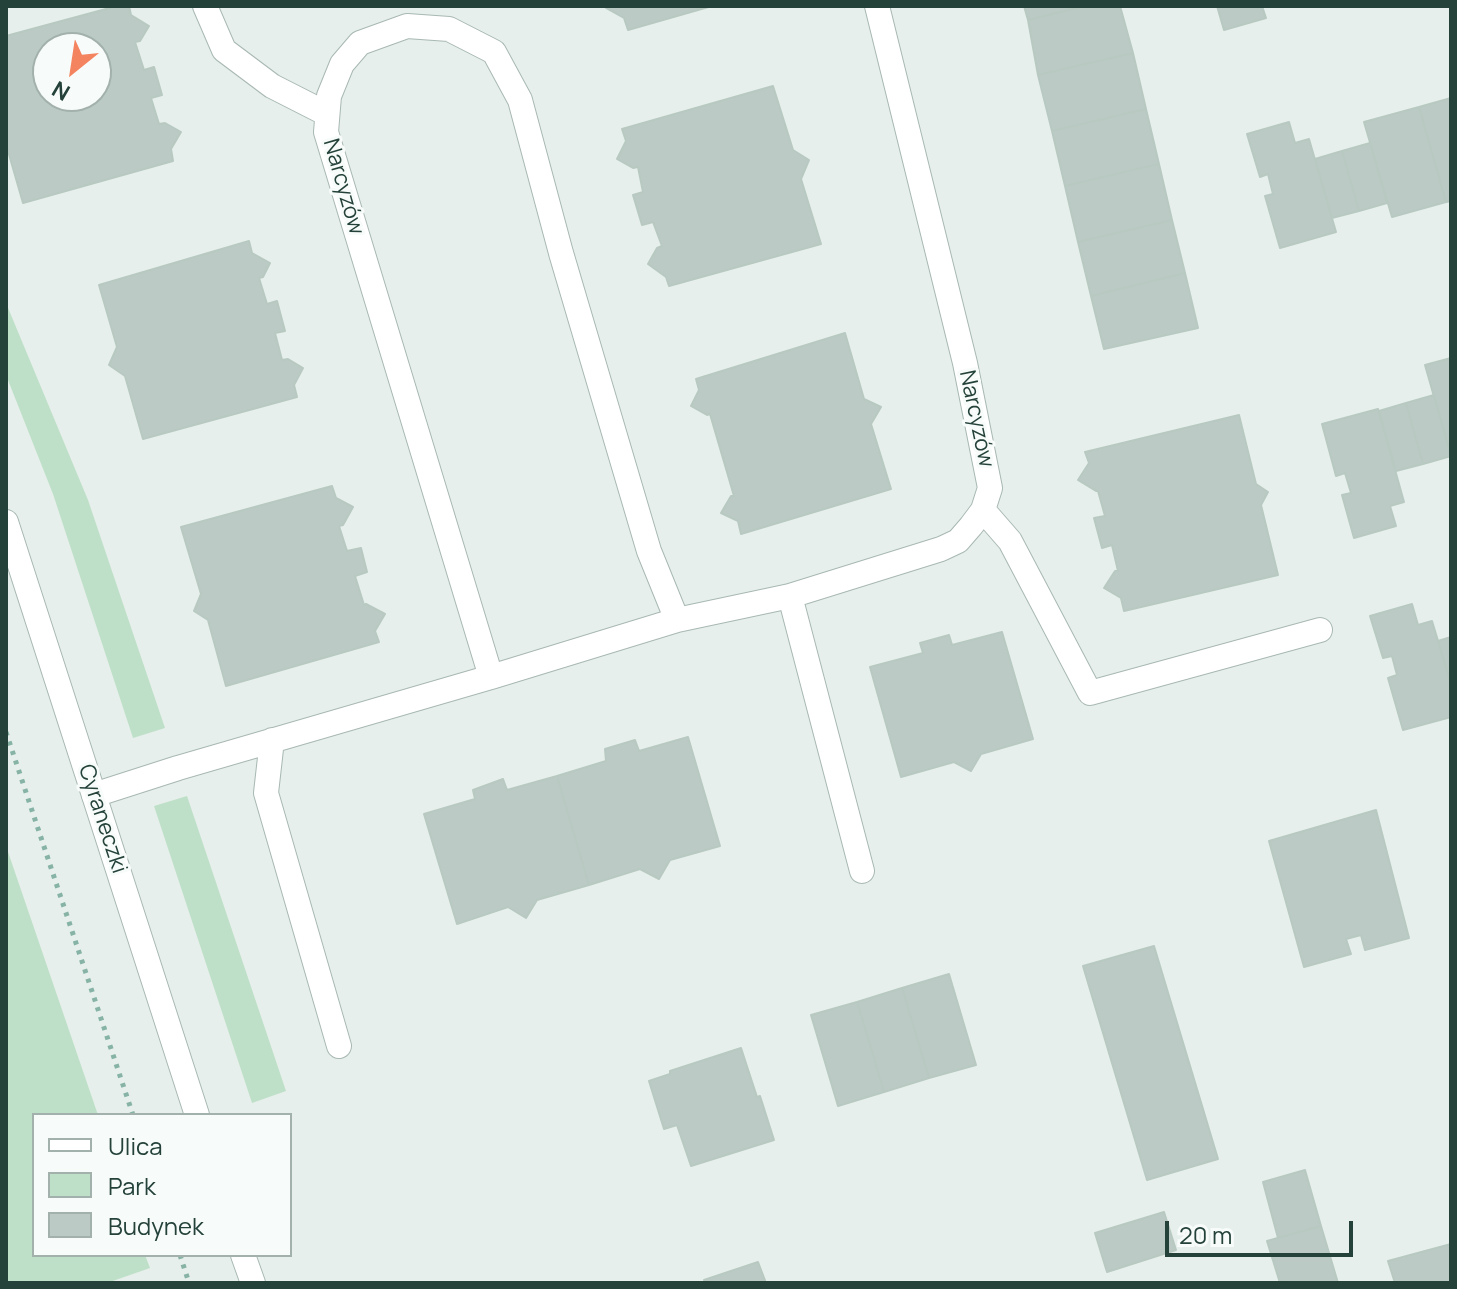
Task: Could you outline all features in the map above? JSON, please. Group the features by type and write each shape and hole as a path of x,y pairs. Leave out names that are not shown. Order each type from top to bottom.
{"street":[{"path":"205,6 224,50 272,86 327,114"},
{"name":"Narcyzów","path":"877,6 965,363 990,488 983,510"},
{"name":"Narcyzów","path":"491,677 326,132 329,96 342,64 360,43 407,26 449,29 494,52 520,100 561,253 649,551 677,620"},
{"path":"94,795 677,620 790,596 941,549 958,541 983,510 1010,541 1090,693 1320,630"},
{"name":"Cyraneczki","path":"6,522 196,1113"},
{"path":"790,596 862,871"},
{"path":"272,740 266,793 339,1046"},
{"path":"244,1257 253,1283"}],"path":[{"path":"6,732 132,1113"},
{"path":"181,1257 189,1283"}],"green space":[{"path":"6,303 88,500 165,728 133,738 53,494 6,375"},
{"path":"187,796 286,1091 252,1103 154,806"},
{"path":"6,846 97,1113 32,1113 32,1257 146,1257 150,1268 107,1283 6,1283"}],"building":[{"path":"117,6 129,6 131,15 149,26 140,41 135,42 144,70 154,67 162,95 151,98 159,124 165,123 181,132 171,149 173,161 23,203 6,144 6,36"},
{"path":"607,6 712,6 628,30 624,18"},
{"path":"1024,6 1085,6 1028,20"},
{"path":"1085,6 1120,6 1133,53 1038,75 1028,20"},
{"path":"1217,6 1262,6 1266,18 1224,30"},
{"path":"1133,53 1146,109 1052,131 1038,75"},
{"path":"773,86 793,150 809,160 801,179 821,244 669,286 666,277 648,264 657,248 662,246 653,222 642,225 633,195 643,192 638,167 633,168 617,159 626,141 622,129"},
{"path":"1451,98 1451,201 1446,202 1419,107"},
{"path":"1419,107 1446,202 1392,217 1364,122"},
{"path":"1146,109 1159,164 1065,186 1052,131"},
{"path":"1289,122 1295,143 1309,139 1336,232 1280,248 1265,196 1273,194 1268,174 1260,177 1247,134"},
{"path":"1370,143 1387,203 1359,211 1342,151"},
{"path":"1342,151 1359,211 1332,218 1315,159"},
{"path":"1159,164 1172,220 1078,242 1065,186"},
{"path":"1172,220 1185,273 1091,296 1078,242"},
{"path":"249,241 252,253 270,263 263,277 259,278 267,304 277,301 285,331 275,333 282,360 288,359 303,368 294,385 297,397 143,439 125,376 109,365 117,347 99,285"},
{"path":"1185,273 1198,328 1104,349 1091,296"},
{"path":"845,333 864,399 881,407 871,424 891,489 741,534 738,521 721,513 734,496 710,414 691,406 699,390 696,379"},
{"path":"1451,358 1451,456 1425,365"},
{"path":"1434,395 1451,456 1423,464 1406,403"},
{"path":"1406,403 1423,464 1396,471 1379,411"},
{"path":"1378,409 1404,502 1390,506 1396,526 1354,538 1342,495 1351,493 1345,473 1336,476 1322,424"},
{"path":"1239,415 1256,484 1268,492 1261,505 1278,575 1124,611 1121,598 1104,588 1118,571 1112,545 1102,548 1094,518 1105,516 1098,491 1078,480 1089,463 1085,452"},
{"path":"332,486 336,498 353,507 343,525 339,526 347,551 361,548 367,572 355,576 364,605 385,614 375,631 379,642 226,686 208,620 194,611 201,594 181,527"},
{"path":"1412,604 1418,625 1432,621 1451,684 1451,717 1403,730 1388,678 1397,675 1392,656 1383,658 1370,616"},
{"path":"1002,632 1033,739 981,754 971,771 954,762 901,777 870,667 923,653 920,643 949,635 952,645"},
{"path":"1451,637 1451,684 1438,641"},
{"path":"688,737 720,846 670,860 659,879 640,869 589,885 557,776 606,761 605,749 635,740 639,751"},
{"path":"557,776 589,885 537,900 526,918 508,907 457,924 424,814 475,799 473,790 503,779 507,790"},
{"path":"1376,810 1409,938 1365,950 1361,935 1346,939 1351,954 1304,967 1269,841"},
{"path":"1154,946 1218,1159 1147,1180 1083,966"},
{"path":"949,974 976,1065 929,1078 902,988"},
{"path":"902,988 929,1078 884,1092 857,1002"},
{"path":"857,1002 884,1092 838,1106 811,1015"},
{"path":"741,1048 774,1140 691,1166 677,1125 664,1129 649,1081"},
{"path":"1305,1170 1321,1226 1278,1238 1263,1182"},
{"path":"1164,1212 1176,1250 1107,1272 1095,1233"},
{"path":"1321,1226 1338,1283 1280,1283 1267,1241"},
{"path":"1451,1244 1451,1283 1395,1283 1388,1261"},
{"path":"758,1262 766,1283 705,1283 704,1280"}]}
